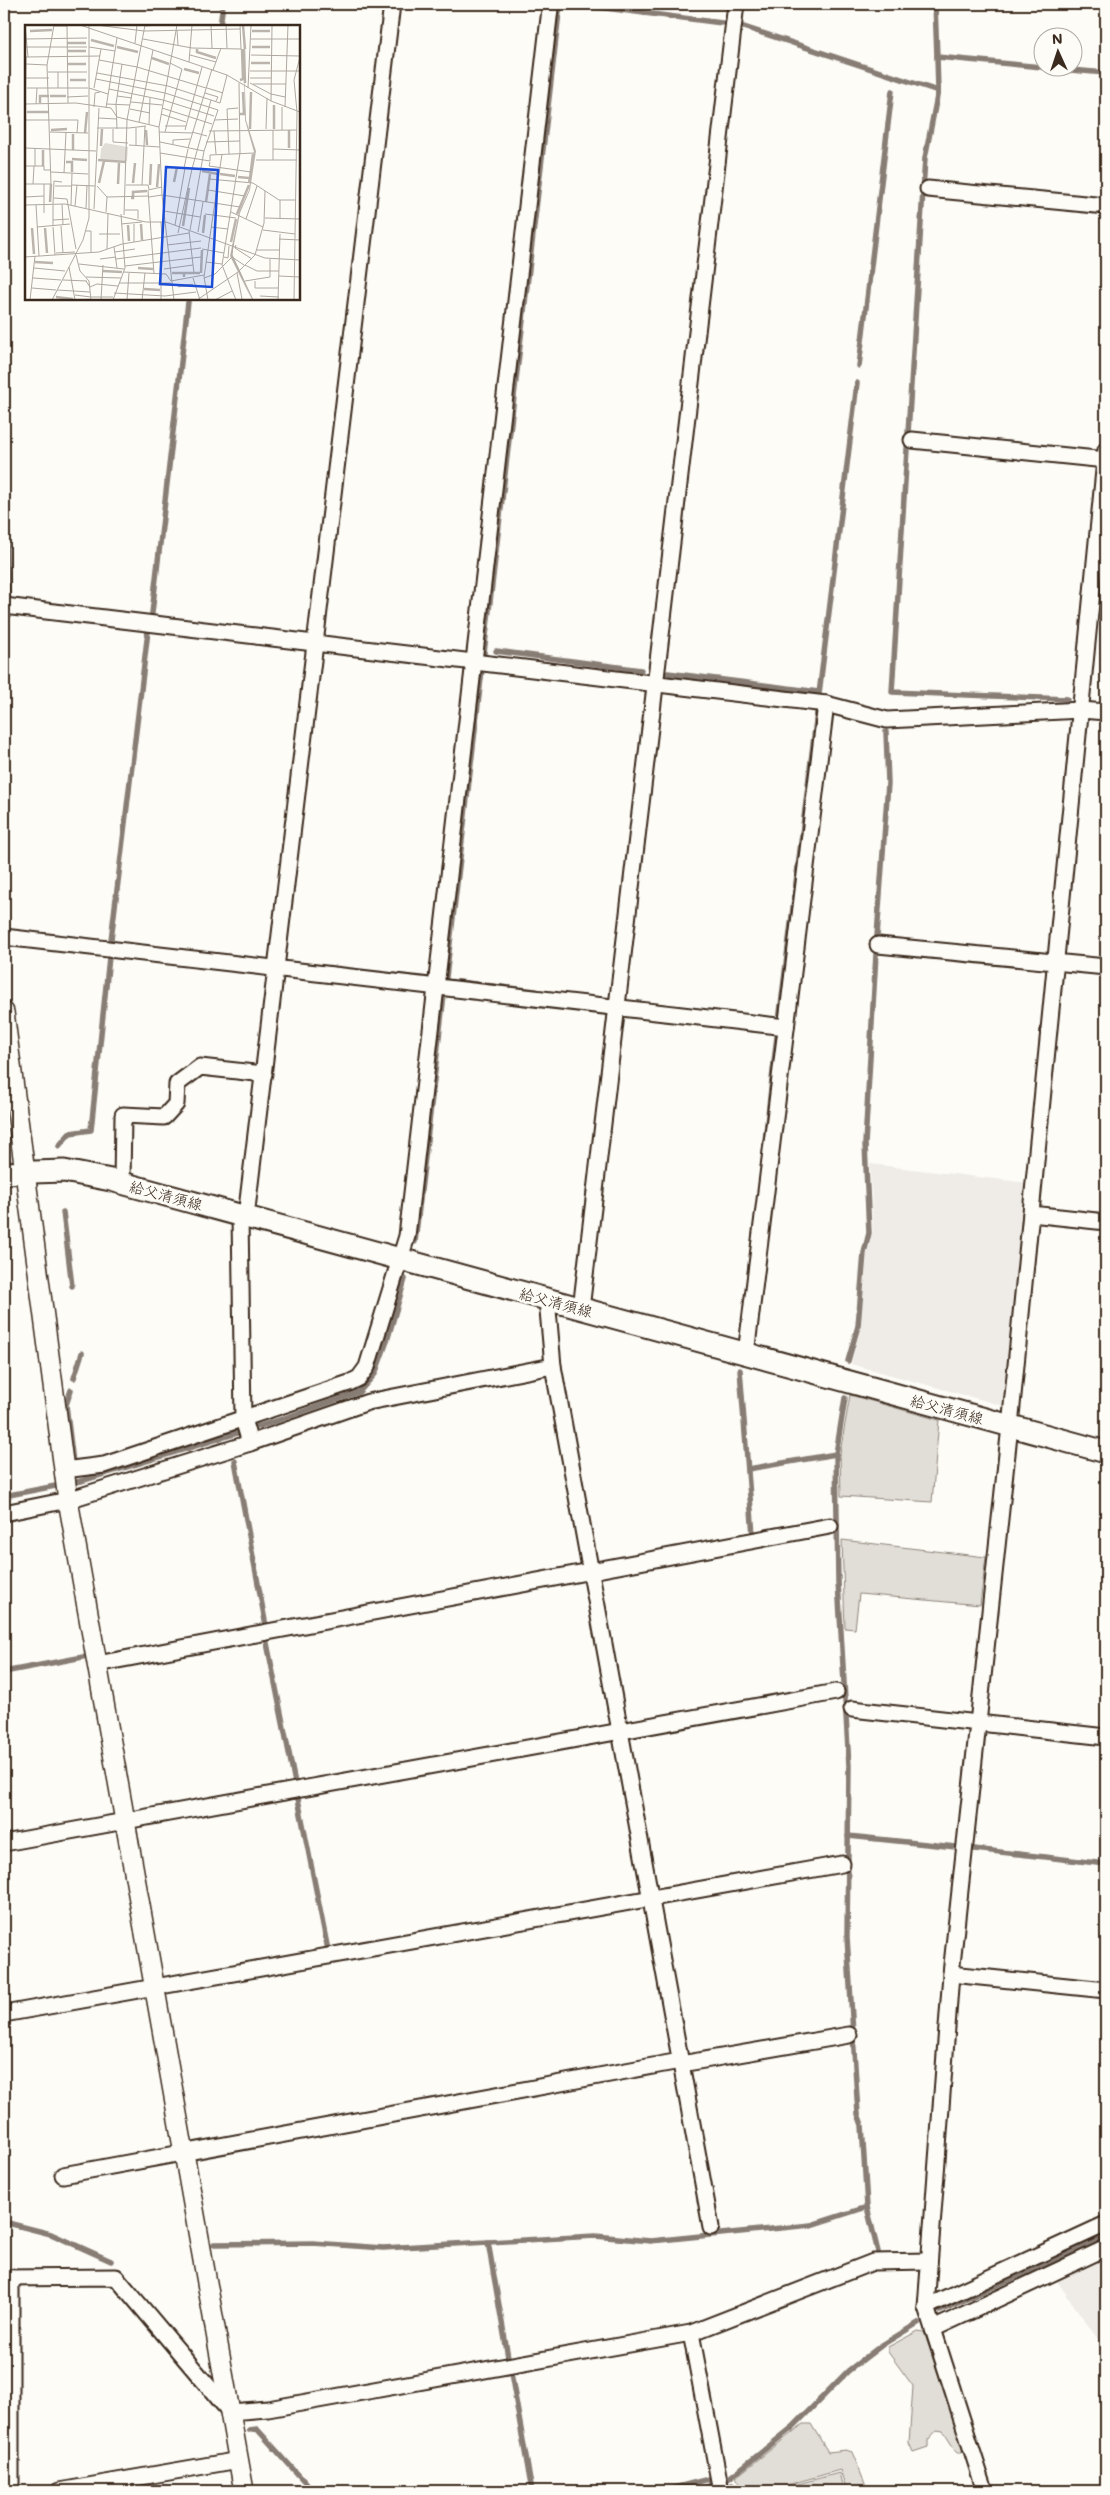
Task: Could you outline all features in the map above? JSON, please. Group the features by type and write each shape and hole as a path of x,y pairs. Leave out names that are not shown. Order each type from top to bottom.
{"main road":[{"name":"給父清須線","path":"4,1173 64,1171 122,1183 1106,1452"}],"street":[{"path":"247,1430 243,1216 278,967 392,4"},
{"path":"581,1309 736,4"},
{"path":"66,1484 247,1430 359,1378 366,1367 407,1236 442,987 480,662 547,7"},
{"path":"928,189 1106,206"},
{"path":"912,440 1106,457 1010,1426 951,1974 926,2307 985,2491"},
{"path":"4,606 826,704 886,720 1081,710 1106,712"},
{"path":"746,1354 826,704"},
{"path":"4,937 278,967 786,1027"},
{"path":"878,945 1106,968"},
{"path":"4,1012 66,1484 244,2491"},
{"path":"122,1183 123,1115 164,1117 176,1104 177,1084 200,1067 264,1074"},
{"path":"1031,1214 1106,1222"},
{"path":"547,1300 553,1366 710,2227"},
{"path":"4,1513 104,1465 368,1402 553,1366"},
{"path":"97,1664 830,1526"},
{"path":"4,1843 836,1692"},
{"path":"852,1709 1106,1737"},
{"path":"4,2014 842,1864"},
{"path":"951,1974 1106,1990"},
{"path":"63,2175 681,2063 849,2035"},
{"path":"926,2307 1106,2224"},
{"path":"933,2329 1106,2248"},
{"path":"230,2412 268,2409 691,2334 873,2262 930,2261"},
{"path":"11,2491 7,2278 116,2277 230,2412"},
{"path":"691,2334 720,2491"},
{"path":"59,2491 239,2460"}],"shaded area":[{"path":"870,1164 1028,1183 1004,1406 851,1364 861,1327 867,1255 873,1232"},
{"path":"850,1395 939,1420 932,1502 841,1496 840,1453"},
{"path":"842,1540 986,1557 980,1605 859,1594 855,1629 845,1628"},
{"path":"1106,2258 1106,2351 1057,2281"},
{"path":"918,2331 924,2332 963,2448 961,2453 957,2453 943,2431 937,2430 928,2440 928,2447 913,2452 909,2443 913,2386 888,2352 888,2347"},
{"path":"803,2424 811,2424 828,2452 846,2450 852,2452 868,2491 843,2491 846,2488 840,2470 787,2485 789,2491 745,2491 736,2477"},
{"path":"839,2473 843,2488 830,2491 791,2491 790,2486"}],"waterway":[{"path":"220,25 223,4"},
{"path":"415,1242 560,4"},
{"path":"574,4 722,23"},
{"path":"935,4 937,57"},
{"path":"741,26 938,91 937,57 1032,66"},
{"path":"1082,71 1106,73"},
{"path":"859,366 892,91"},
{"path":"938,91 925,158 892,692 1067,699"},
{"path":"152,613 188,302"},
{"path":"819,694 857,383"},
{"path":"4,481 8,596"},
{"path":"111,940 148,631"},
{"path":"496,651 641,670"},
{"path":"668,673 819,692"},
{"path":"779,1021 817,712"},
{"path":"877,936 888,783 886,732"},
{"path":"848,1361 858,1326 864,1253 869,1233 865,1144 876,954"},
{"path":"59,1146 70,1133 91,1130 109,957"},
{"path":"459,982 536,991"},
{"path":"765,1141 777,1036"},
{"path":"63,1212 72,1286"},
{"path":"4,1496 81,1481 276,1421 359,1392 375,1374 387,1341 405,1279"},
{"path":"74,1378 82,1353"},
{"path":"740,1370 753,1535 749,1536"},
{"path":"71,1390 66,1405 73,1462"},
{"path":"845,1398 836,1454 838,1582 849,1766 847,1937 858,2114 862,2125 867,2207"},
{"path":"748,1469 836,1454"},
{"path":"235,1461 266,1626"},
{"path":"266,1638 295,1783"},
{"path":"4,1672 83,1657"},
{"path":"298,1799 328,1950"},
{"path":"848,1836 956,1847"},
{"path":"974,1849 1106,1864"},
{"path":"488,2242 595,2236 651,2241 811,2225 867,2207 878,2252"},
{"path":"4,2222 51,2234 111,2261"},
{"path":"940,2311 1106,2236"},
{"path":"214,2244 313,2243 383,2248 488,2242 508,2357"},
{"path":"728,2479 793,2427 848,2371 882,2345 918,2323"},
{"path":"511,2373 532,2491"},
{"path":"249,2430 257,2429 313,2491"},
{"path":"662,2491 709,2479 712,2486 693,2491"},
{"path":"732,2485 734,2491"}]}
